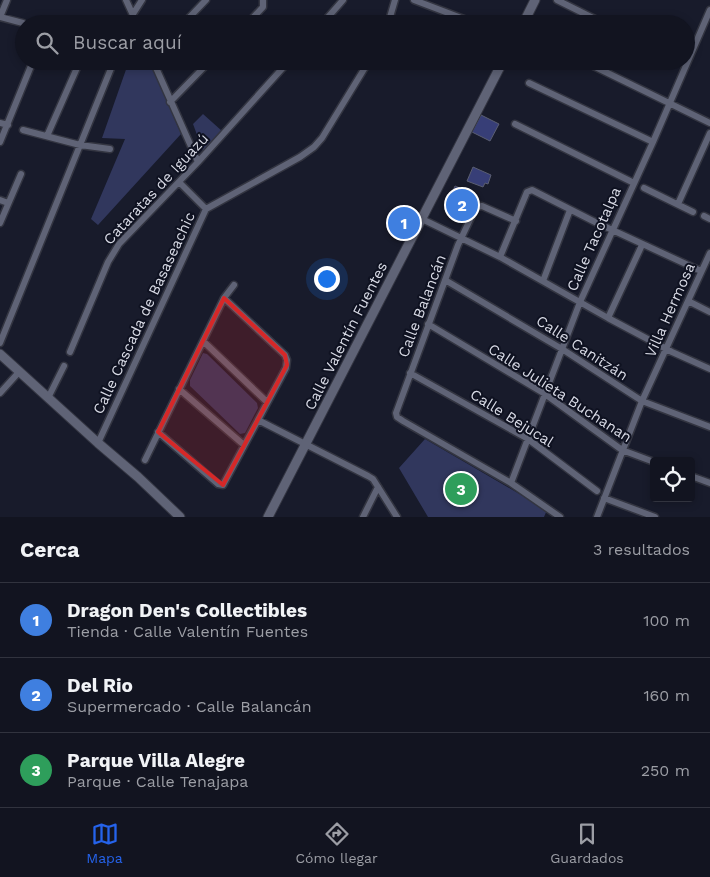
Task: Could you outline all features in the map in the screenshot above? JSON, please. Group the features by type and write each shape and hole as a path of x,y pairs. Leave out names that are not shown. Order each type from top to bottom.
{"street":[{"path":"7,0 0,17 15,22"},
{"path":"126,0 132,14"},
{"path":"132,14 142,0"},
{"path":"192,15 206,0"},
{"path":"330,15 343,0"},
{"path":"391,15 395,0"},
{"path":"414,0 453,15"},
{"path":"528,15 535,0"},
{"path":"557,0 588,15"},
{"path":"255,15 263,7 264,1"},
{"name":"Calle Tacotalpa","path":"695,41 710,10"},
{"path":"0,142 30,70"},
{"path":"46,136 76,70"},
{"path":"0,343 110,70"},
{"path":"157,70 198,162"},
{"path":"170,102 201,70"},
{"name":"Cataratas de Iguazú","path":"70,352 113,253 281,70"},
{"name":"Calle Cascada de Basaseachic","path":"98,443 206,209 300,157 314,147 322,138 364,70"},
{"name":"Calle Valentín Fuentes","path":"268,517 498,70"},
{"path":"601,70 710,123"},
{"name":"Calle Tacotalpa","path":"511,483 580,302 670,104 682,70"},
{"path":"529,83 653,142"},
{"path":"0,124 8,125"},
{"path":"515,124 634,182"},
{"path":"23,130 80,145 110,149"},
{"path":"678,204 710,133"},
{"path":"0,223 5,206 21,174"},
{"path":"179,182 206,209"},
{"path":"644,188 694,212"},
{"path":"500,258 527,192 530,190 642,245 701,271"},
{"path":"0,200 5,206"},
{"name":"Calle Balancán","path":"511,483 403,421 397,417 396,410 458,245 478,206 516,221"},
{"path":"543,281 570,210"},
{"path":"422,219 500,258 666,349 710,369"},
{"path":"608,318 642,245"},
{"name":"Villa Hermosa","path":"597,517 642,401 710,254"},
{"name":"Calle Canitzán","path":"445,280 562,349 642,401 710,427"},
{"path":"145,460 224,298 234,285"},
{"path":"158,432 218,484 223,485 286,368 287,360 285,356 224,298"},
{"path":"688,301 710,312"},
{"name":"Calle Julieta Buchanan","path":"428,324 545,394 622,450 650,460"},
{"path":"203,341 267,402"},
{"path":"0,354 138,477 169,514 180,517"},
{"path":"48,398 64,366"},
{"path":"0,393 20,372"},
{"name":"Calle Bejucal","path":"410,373 528,439 597,492"},
{"path":"179,389 244,445"},
{"path":"258,420 373,479 397,517"},
{"path":"695,477 710,483"},
{"path":"511,483 551,514 560,517"},
{"path":"363,517 378,487"},
{"path":"604,498 650,516"}],"highlighted area":[{"path":"224,298 285,355 287,365 223,485 158,432"}],"shaded area":[{"path":"126,70 154,70 181,134 98,225 91,219 125,139 102,138"},
{"path":"203,114 222,131 203,151 193,124"},
{"path":"203,353 207,354 257,403 258,408 245,433 240,434 190,386 190,380"},
{"path":"425,439 547,510 544,517 428,517 399,468"}],"building":[{"path":"481,115 499,124 490,141 472,132"},
{"path":"473,167 491,175 488,184 485,183 483,187 467,181"},
{"path":"455,186 467,191 464,197 467,198 459,216 445,210 448,196 450,197"}],"place":[{"name":"Del Rio","path":"462,205"},
{"name":"Dragon Den's Collectibles","path":"404,223"},
{"name":"Parque Villa Alegre","path":"461,489"}]}
